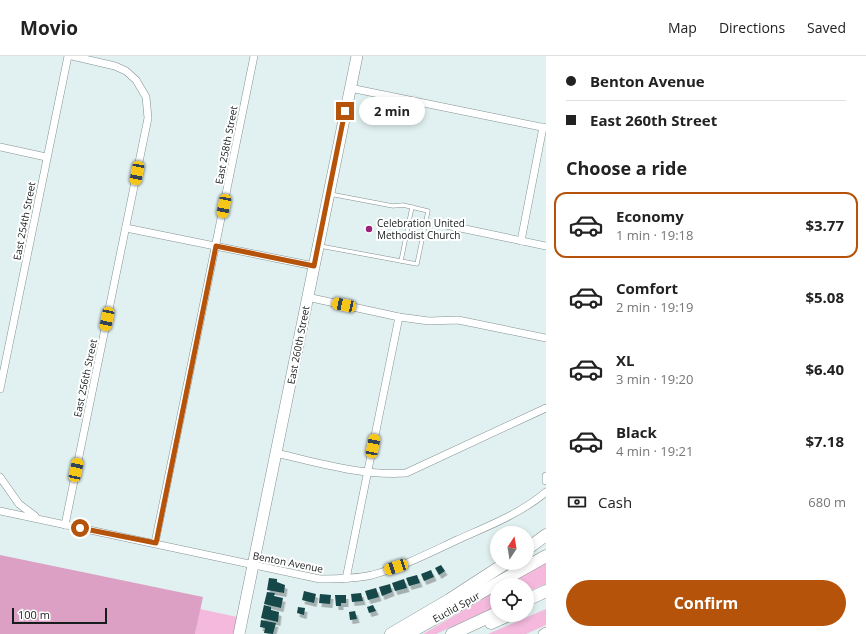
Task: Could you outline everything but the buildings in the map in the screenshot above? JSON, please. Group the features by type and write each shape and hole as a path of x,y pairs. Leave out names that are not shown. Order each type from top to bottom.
{"highway":[{"path":"534,544 546,535"},
{"name":"Euclid Spur","path":"407,634 546,556"},
{"path":"391,634 495,570"},
{"path":"534,597 546,591"},
{"path":"534,604 546,600"},
{"path":"452,634 490,616"},
{"path":"468,634 494,622"}],"main road":[{"name":"East 260th Street","path":"238,634 357,56"}],"street":[{"name":"East 254th Street","path":"0,389 46,157 68,56"},
{"name":"East 256th Street","path":"65,525 148,118 146,97 136,80 126,71 115,66 72,56"},
{"path":"249,56 252,65"},
{"name":"East 258th Street","path":"156,543 254,56"},
{"path":"350,88 544,128 521,241"},
{"path":"0,147 46,157"},
{"path":"446,226 546,246"},
{"path":"126,228 314,266"},
{"path":"307,297 399,317 429,321 458,320 546,338"},
{"path":"346,579 399,317"},
{"path":"276,454 368,473 406,473 546,408"},
{"name":"Benton Avenue","path":"0,476 19,504 36,518"},
{"path":"546,476 546,481"},
{"name":"Benton Avenue","path":"0,511 156,543 253,566 320,579 346,579 371,575 408,562 512,516 534,502 546,492"}],"lane":[{"path":"318,245 368,256 417,264 428,211 403,205 393,206 328,194"},
{"path":"401,261 412,207"}],"shaded area":[{"path":"0,555 203,597 195,634 0,634"},
{"path":"546,562 546,584 534,589 534,578 520,578"},
{"path":"490,595 490,609 436,634 423,634"},
{"path":"200,609 242,618 239,634 195,634"},
{"path":"546,609 546,625 526,634 488,634 516,622 534,622 534,614"}],"place":[{"name":"Celebration United Methodist Church","path":"369,229"}],"route":[{"path":"80,528 156,543 216,246 314,266 345,111"}]}
